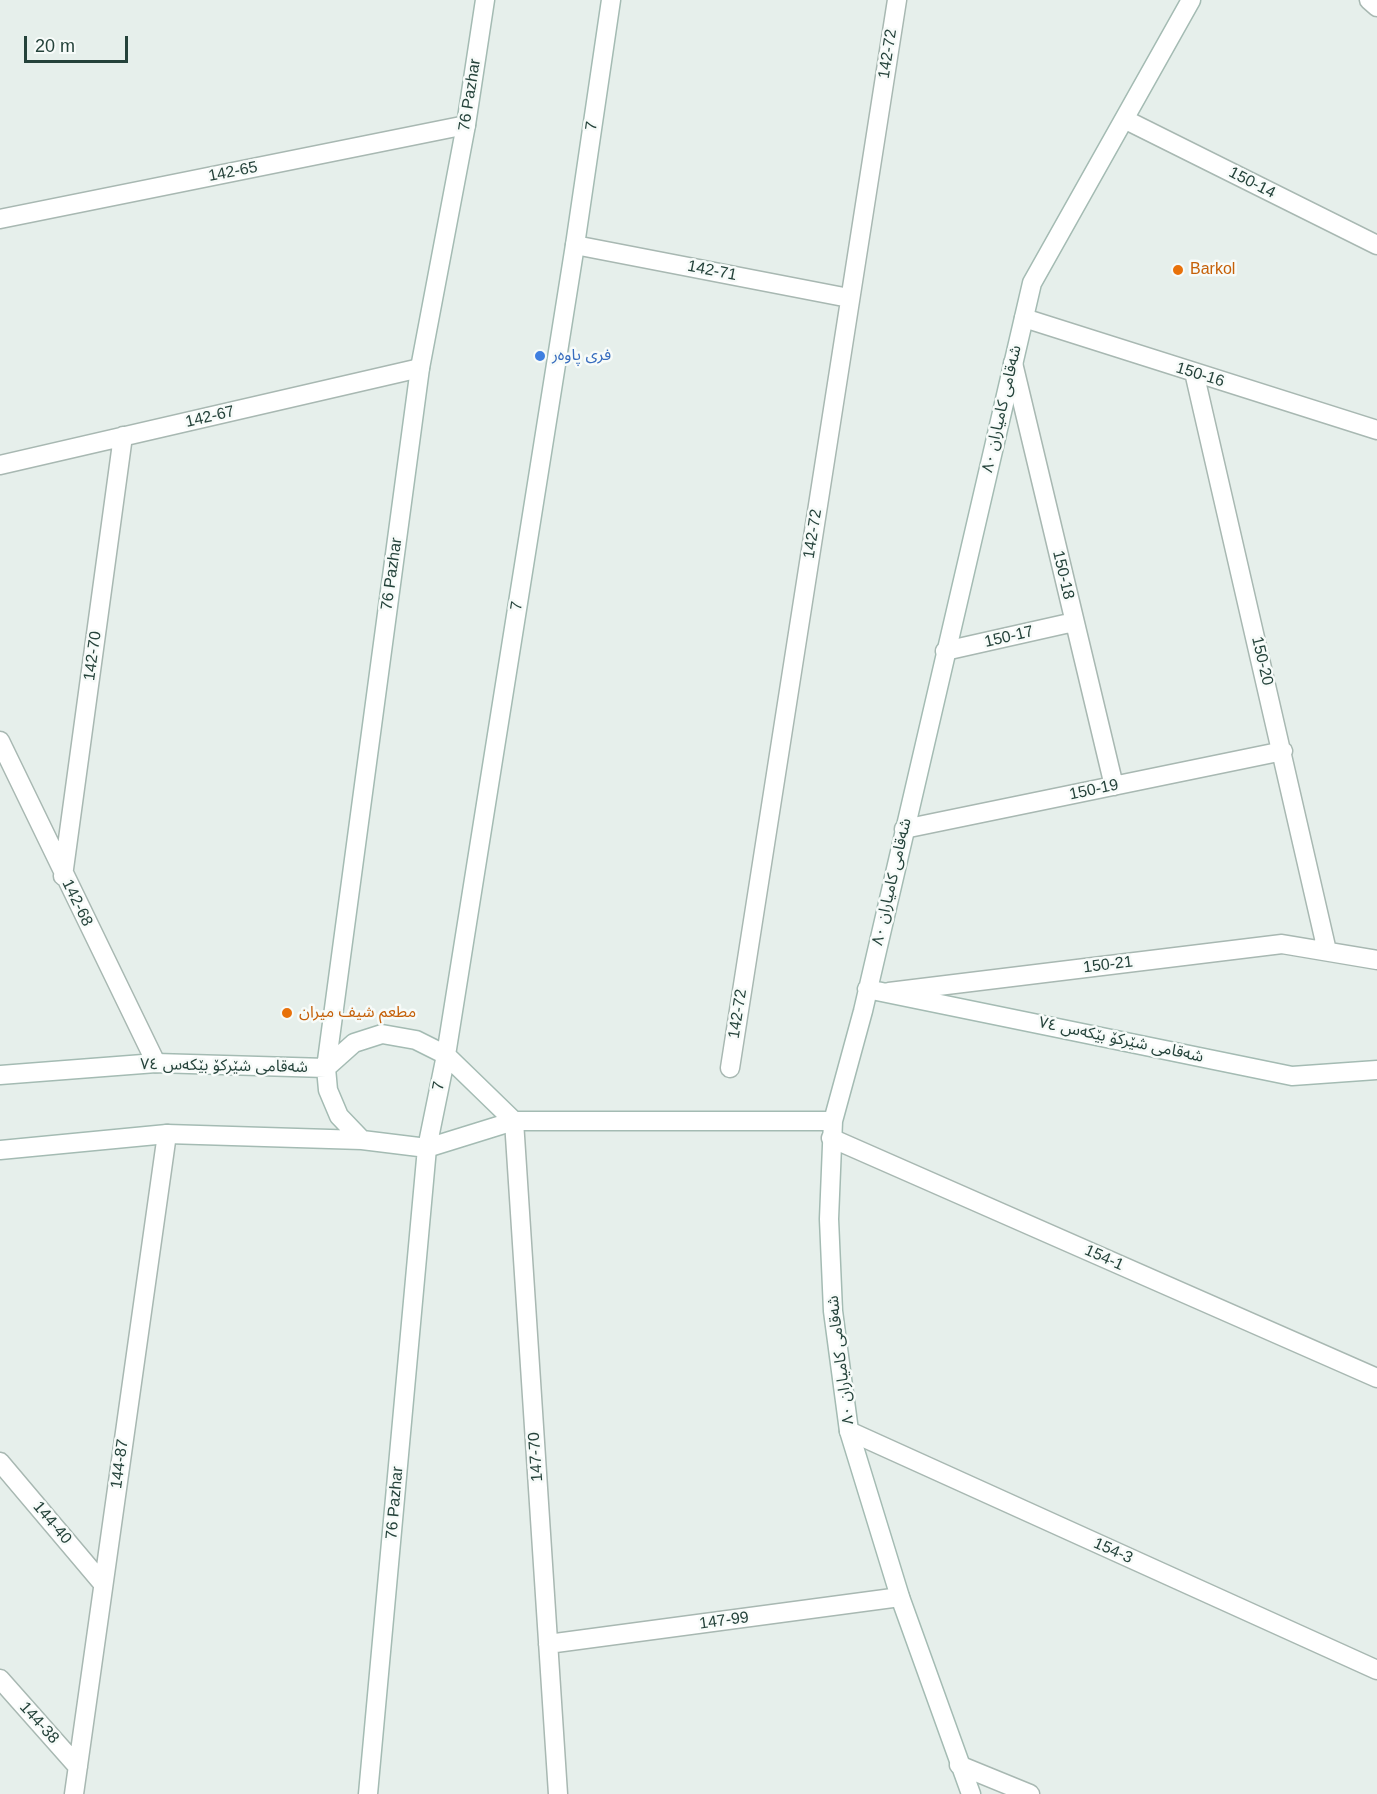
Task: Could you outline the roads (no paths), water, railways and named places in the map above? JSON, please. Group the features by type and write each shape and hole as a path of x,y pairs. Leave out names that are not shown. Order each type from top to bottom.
{"street":[{"name":"76 Pazhar","path":"362,1140 339,1116 328,1090 326,1068 420,368 466,125 485,0"},
{"name":"7","path":"420,1211 427,1148 446,1055 575,245 611,0"},
{"name":"142-72","path":"730,1068 897,0"},
{"name":"شەقامی کامیاران ٨٠","path":"971,1794 900,1597 849,1431 833,1311 829,1219 832,1129 867,989 1032,283 1126,120 1191,0"},
{"path":"1369,0 1377,7"},
{"name":"150-14","path":"1126,120 1377,245"},
{"name":"142-65","path":"0,219 466,125"},
{"name":"142-71","path":"575,245 849,298"},
{"name":"150-16","path":"1024,318 1377,430"},
{"name":"150-18","path":"1013,363 1114,786"},
{"name":"142-67","path":"0,465 420,368"},
{"name":"150-20","path":"1194,372 1283,751 1327,951"},
{"name":"142-70","path":"63,876 123,436"},
{"name":"150-17","path":"945,651 1074,622"},
{"name":"142-68","path":"0,741 63,876 156,1063"},
{"name":"150-19","path":"904,829 1283,751"},
{"name":"150-21","path":"889,992 1282,944 1377,960"},
{"name":"شەقامی شێرکۆ بێکەس ٧٤","path":"867,989 1292,1076 1377,1070"},
{"name":"شەقامی شێرکۆ بێکەس ٧٤","path":"0,1075 156,1063 326,1068 354,1043 382,1034 416,1040 446,1055 514,1121"},
{"path":"0,1150 166,1134 362,1140 427,1148 514,1121 832,1129"},
{"name":"147-70","path":"514,1121 558,1794"},
{"name":"154-1","path":"832,1129 1377,1378"},
{"name":"144-87","path":"74,1794 166,1134"},
{"name":"76 Pazhar","path":"368,1794 420,1211"},
{"name":"154-3","path":"849,1431 1377,1670"},
{"name":"144-40","path":"0,1462 103,1584"},
{"name":"147-99","path":"548,1644 900,1597"},
{"name":"144-38","path":"0,1679 78,1767"},
{"path":"959,1765 1030,1794"}],"place":[{"name":"Barkol","path":"1178,270"},
{"name":"فری پاوەر","path":"540,356"},
{"name":"مطعم شيف ميران","path":"287,1013"}]}
